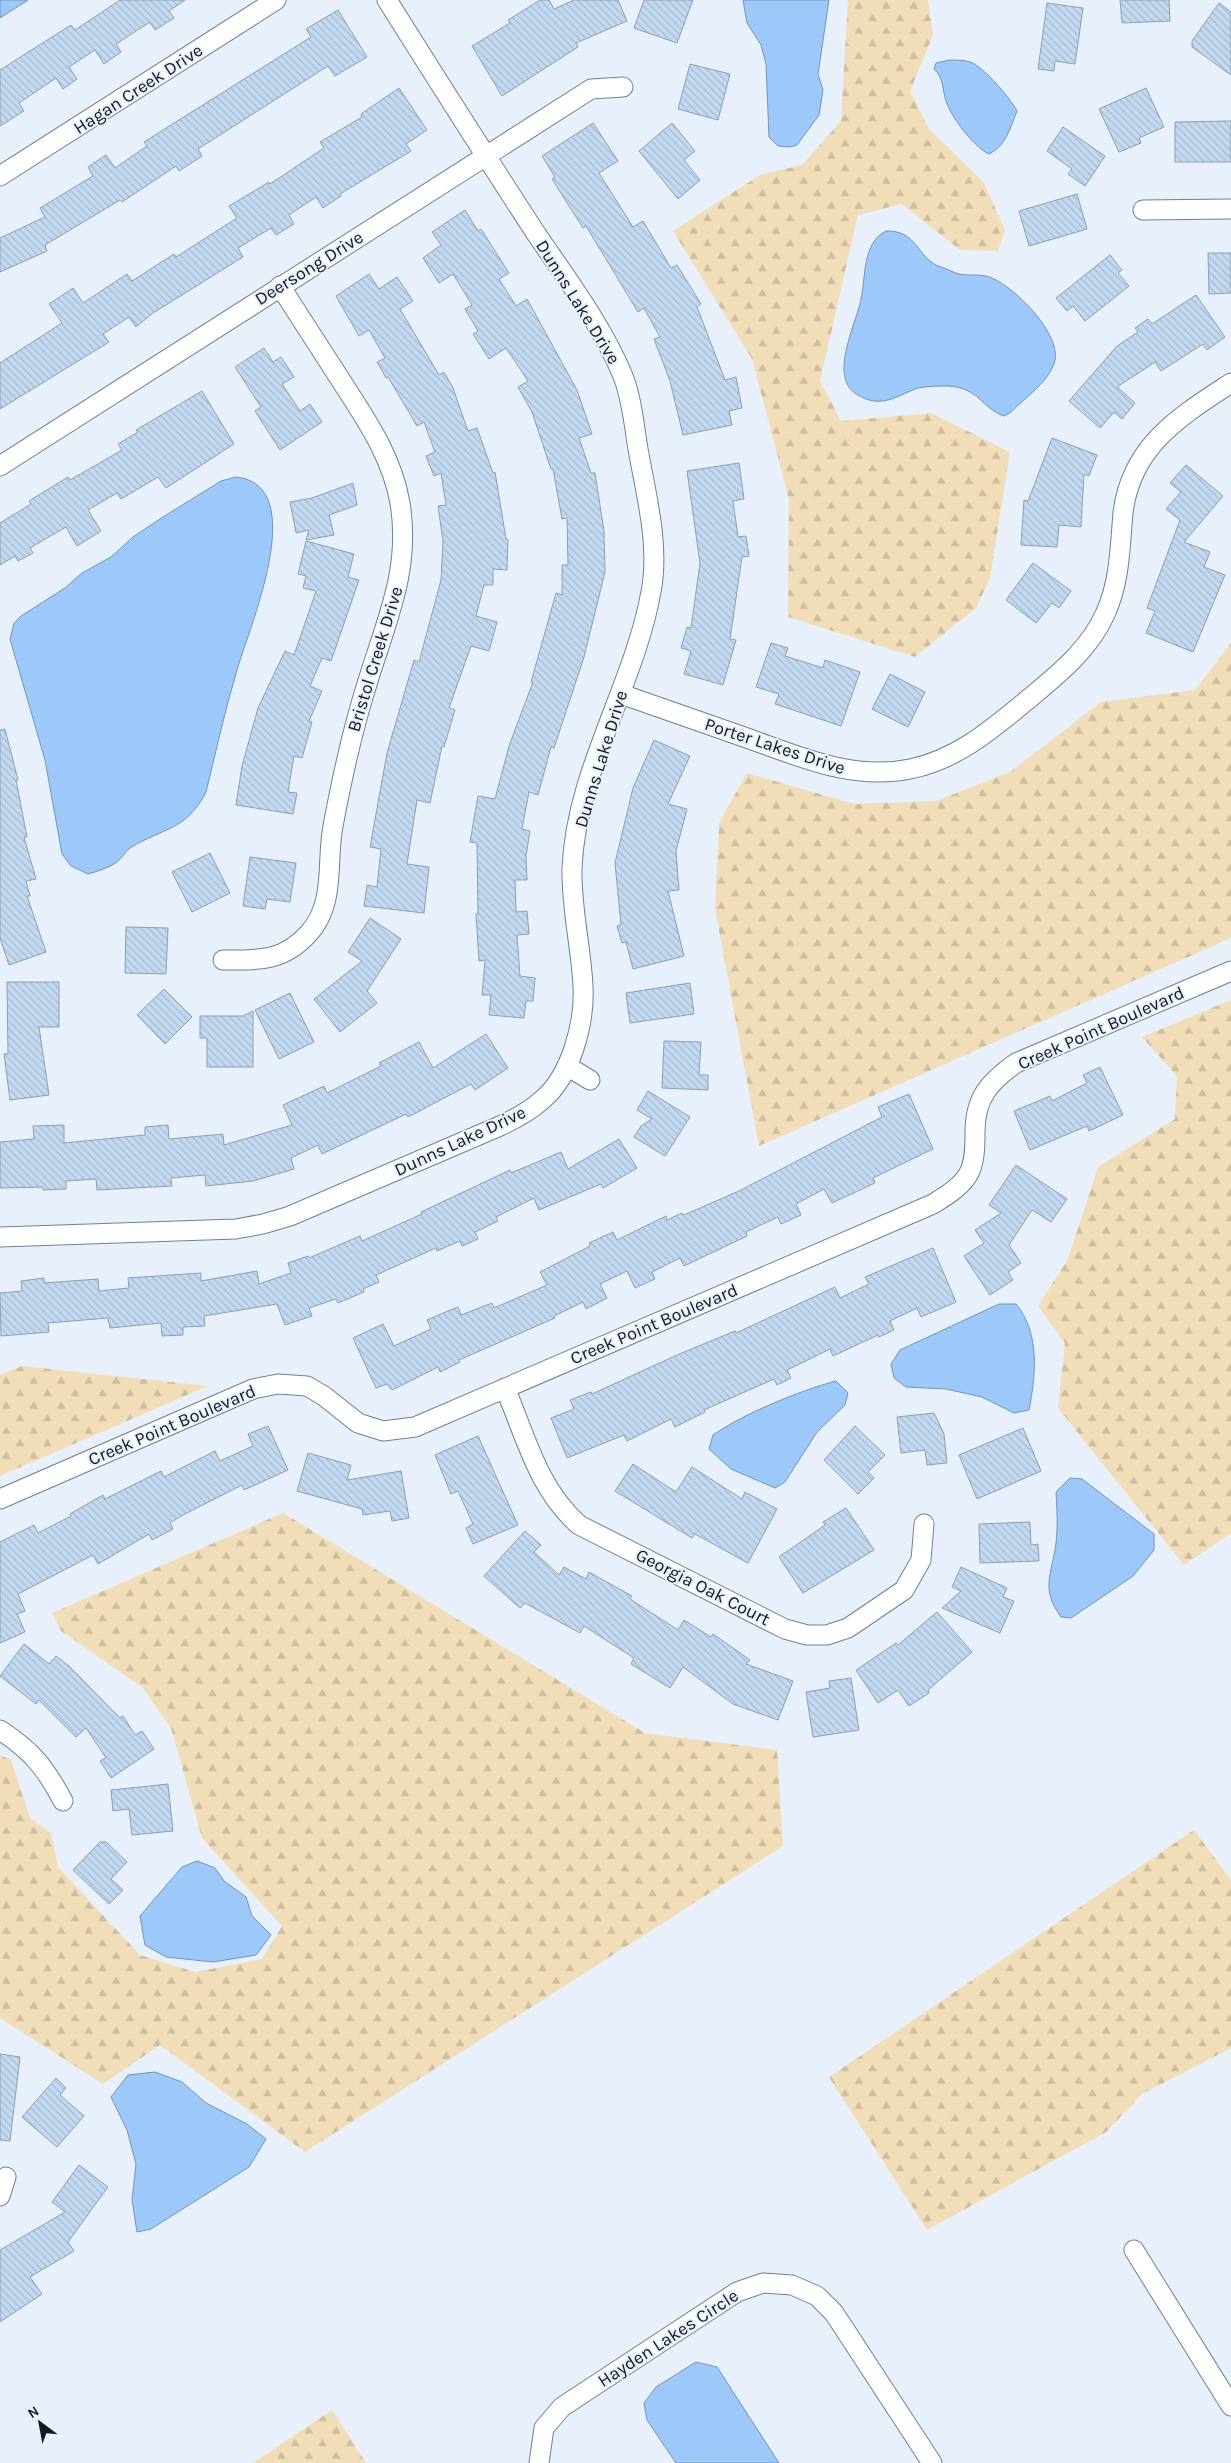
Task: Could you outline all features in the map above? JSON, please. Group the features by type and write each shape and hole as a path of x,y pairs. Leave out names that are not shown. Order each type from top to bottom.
{"street":[{"name":"Hagan Creek Drive","path":"0,176 276,0"},
{"name":"Dunns Lake Drive","path":"0,1237 236,1229 290,1216 517,1118 545,1098 567,1066 581,1028 583,987 572,906 572,865 579,816 597,757 621,694 644,623 652,590 654,559 651,522 626,388 606,341 485,156 388,0"},
{"name":"Deersong Drive","path":"0,466 591,89 624,87"},
{"path":"1143,210 1231,209"},
{"name":"Bristol Creek Drive","path":"223,960 269,960 292,948 310,932 324,908 330,882 332,832 346,754 367,683 392,612 400,576 404,541 400,502 392,468 372,429 280,286"},
{"name":"Porter Lakes Drive","path":"621,694 829,767 867,773 911,769 958,752 988,733 1072,662 1092,636 1106,612 1115,584 1124,511 1130,480 1145,452 1173,423 1231,383"},
{"name":"Creek Point Boulevard","path":"0,1499 262,1387 278,1384 307,1386 358,1423 383,1432 415,1427 932,1204 953,1191 970,1172 975,1150 975,1120 981,1097 996,1077 1016,1063 1231,971"},
{"path":"567,1066 590,1080"},
{"name":"Georgia Oak Court","path":"505,1388 545,1486 568,1515 580,1524 785,1629 807,1635 827,1635 848,1628 904,1590 921,1560 924,1524"},
{"path":"0,1730 35,1756 49,1773 63,1801"},
{"path":"0,2196 6,2177"},
{"path":"1134,2250 1231,2406"},
{"name":"Hayden Lakes Circle","path":"539,2463 544,2428 562,2406 737,2292 764,2283 792,2285 817,2296 834,2313 932,2463"}],"green space":[{"path":"848,0 928,0 933,35 910,91 929,129 984,183 1005,230 998,251 960,250 902,204 858,215 820,381 841,421 931,413 1010,452 990,578 976,608 915,657 788,617 789,499 752,359 673,231 760,175 802,165 841,121"},
{"path":"1231,643 1231,938 759,1146 715,909 719,823 747,773 854,804 936,801 1010,772 1101,702 1195,690"},
{"path":"1231,1000 1231,1533 1184,1565 1058,1408 1065,1343 1038,1306 1068,1259 1098,1167 1175,1119 1177,1076 1142,1037"},
{"path":"22,1366 208,1386 0,1476 0,1375"},
{"path":"283,1513 645,1733 777,1750 783,1846 305,2152 160,2045 103,2084 0,2018 0,1755 11,1760 30,1818 51,1833 58,1867 140,1955 195,1972 262,1959 282,1926 202,1838 171,1728 142,1687 61,1631 52,1613"},
{"path":"1194,1830 1231,1880 1231,2048 1142,2094 1106,2132 927,2230 829,2077"},
{"path":"332,2410 366,2463 253,2463"}],"water":[{"path":"0,0 28,0 0,18"},
{"path":"743,0 829,0 818,74 823,90 819,115 797,145 790,147 778,146 769,137 766,64 761,45 747,23"},
{"path":"963,60 976,65 1003,91 1017,111 1010,130 1000,146 989,154 970,138 949,108 941,80 934,69 936,63"},
{"path":"886,231 896,232 911,239 925,257 938,266 959,274 983,275 997,280 1021,299 1044,325 1052,339 1055,352 1054,364 1041,384 1011,412 1004,416 990,408 967,390 948,386 922,387 891,399 879,401 865,399 850,389 845,378 844,366 846,352 861,299 866,261 878,236"},
{"path":"236,477 258,486 270,505 273,531 262,593 233,685 206,792 198,805 182,821 130,848 114,864 88,874 71,866 62,854 45,760 10,639 14,623 21,616 65,588 82,573 111,557 133,537 163,517 221,481"},
{"path":"999,1304 1016,1304 1024,1315 1033,1341 1034,1369 1029,1410 1014,1413 982,1397 946,1389 906,1387 894,1378 891,1364 900,1350"},
{"path":"836,1381 848,1393 845,1405 817,1432 785,1482 775,1488 731,1469 709,1449 713,1435 726,1427 756,1411 789,1397"},
{"path":"1070,1478 1082,1479 1154,1534 1154,1550 1133,1576 1071,1618 1061,1617 1051,1598 1049,1589 1057,1537 1056,1492"},
{"path":"197,1861 215,1868 224,1881 246,1897 252,1916 271,1935 256,1955 213,1962 166,1957 145,1945 140,1916 182,1867"},
{"path":"155,2072 182,2082 206,2103 247,2124 266,2139 249,2167 151,2229 137,2232 132,2200 136,2164 127,2130 111,2097 128,2075"},
{"path":"696,2362 717,2367 779,2463 676,2463 647,2420 644,2403 656,2387"}],"building":[{"path":"120,0 185,0 169,11 174,18 155,30 150,22 116,44 121,52 104,64 95,50 69,67 77,79 63,89 56,78 19,103 24,111 0,126 0,70 71,25 75,30"},
{"path":"540,0 549,0 554,9 574,0 618,0 627,21 576,43 578,47 502,96 472,46 510,23 508,20"},
{"path":"644,0 693,0 677,43 634,28"},
{"path":"1120,0 1169,0 1170,21 1122,23"},
{"path":"1047,3 1083,8 1075,64 1055,61 1054,71 1038,69"},
{"path":"1219,3 1231,12 1231,75 1192,47 1192,41"},
{"path":"338,10 367,57 335,76 328,66 198,149 202,156 179,171 176,166 122,202 120,200 45,245 47,251 0,272 0,238 45,217 40,208 93,176 88,167 106,155 115,168 147,146 144,142 311,37 306,29"},
{"path":"690,64 730,74 718,120 678,109"},
{"path":"399,88 427,130 406,144 411,151 340,194 341,196 323,208 316,197 289,215 294,224 276,235 271,228 238,248 243,257 153,313 136,327 129,317 103,334 109,342 0,409 0,363 62,323 49,304 73,288 83,303 127,274 132,281 174,254 176,257 237,218 229,206 269,182 270,184 324,148 320,142 362,117 361,114"},
{"path":"1146,88 1164,127 1139,138 1141,143 1119,152 1099,109"},
{"path":"1231,121 1231,162 1175,162 1175,122"},
{"path":"593,123 618,161 599,173 633,227 643,221 671,268 677,265 701,304 697,307 725,380 736,377 742,408 729,411 732,425 683,435 670,381 654,339 660,337 644,308 638,312 586,226 583,228 552,179 555,177 542,156"},
{"path":"672,123 695,151 684,160 700,180 678,199 639,151"},
{"path":"1063,127 1105,156 1085,186 1068,174 1072,169 1047,151"},
{"path":"1077,194 1087,229 1029,246 1019,211"},
{"path":"465,210 478,231 481,229 509,273 499,279 516,306 527,299 577,390 592,434 579,438 591,473 595,473 604,531 605,572 584,657 554,748 551,747 538,795 529,792 522,829 530,831 526,856 527,880 515,880 516,912 527,911 529,934 517,935 520,976 535,978 533,1001 526,1001 524,1018 489,1015 491,995 482,995 485,960 479,961 476,914 478,914 477,843 470,842 478,796 495,799 509,746 533,682 531,682 556,593 562,595 562,565 568,565 567,518 562,519 553,469 551,469 532,412 518,387 528,381 506,348 489,359 473,334 478,331 465,309 472,305 453,274 439,283 423,258 441,245 432,232"},
{"path":"1208,253 1231,253 1231,293 1209,294"},
{"path":"1110,255 1122,270 1118,273 1129,286 1085,321 1073,306 1067,311 1056,298"},
{"path":"369,274 379,289 397,277 413,301 400,309 439,375 444,372 453,388 468,431 477,428 493,473 495,472 506,539 508,539 507,570 493,569 493,585 484,585 476,616 497,622 489,651 471,646 449,708 455,710 444,747 442,746 430,803 417,800 407,864 429,867 424,913 364,906 367,885 377,887 381,849 370,847 387,753 414,660 419,662 441,580 443,541 438,506 446,505 441,473 434,476 426,456 435,452 424,422 417,426 377,362 385,358 369,330 359,336 336,296"},
{"path":"1196,295 1225,337 1207,350 1203,344 1161,371 1155,362 1117,387 1135,403 1122,419 1114,412 1100,428 1069,401 1117,346 1138,332 1135,328 1148,319 1152,324"},
{"path":"264,348 273,362 281,357 294,377 282,384 300,411 310,404 322,422 280,450 255,411 261,407 235,367"},
{"path":"202,391 234,444 166,488 158,477 121,499 117,493 88,510 101,531 77,546 66,527 30,548 33,553 18,561 15,556 0,565 0,523 31,504 29,501 68,477 70,480 122,450 118,444 138,432 136,430"},
{"path":"1052,438 1097,455 1089,476 1084,474 1081,527 1059,525 1057,547 1021,545 1024,500 1028,501"},
{"path":"739,463 744,499 733,501 738,537 746,536 749,556 742,557 730,639 736,640 723,685 684,674 691,651 681,648 687,627 691,628 700,563 687,471"},
{"path":"1186,465 1223,496 1184,542 1210,552 1204,567 1225,575 1193,652 1146,633 1155,611 1147,608 1180,520 1166,509 1181,492 1170,483"},
{"path":"353,483 357,505 329,515 334,535 306,540 309,530 296,533 290,502 312,498"},
{"path":"306,541 354,554 348,577 359,580 331,661 322,658 310,686 322,691 309,721 312,722 302,758 294,756 288,792 297,793 293,814 236,805 242,766 258,708 285,651 294,655 316,591 303,588 306,576 298,574"},
{"path":"1033,563 1071,591 1059,608 1052,603 1036,623 1006,600"},
{"path":"771,643 788,648 785,656 823,668 825,660 860,672 841,726 775,704 779,694 756,687"},
{"path":"890,674 925,692 908,727 872,709"},
{"path":"5,729 18,780 16,780 27,837 24,837 36,879 26,881 30,896 27,896 46,952 9,965 0,938 0,730"},
{"path":"654,740 690,756 668,804 687,809 676,851 679,890 668,891 684,956 633,969 626,942 622,943 617,926 621,925 615,863 633,788"},
{"path":"210,853 230,893 192,912 172,872"},
{"path":"250,857 296,863 290,902 267,899 265,909 243,906"},
{"path":"370,918 401,939 367,991 377,1003 340,1032 314,999 362,961 348,952"},
{"path":"126,927 168,928 166,974 125,973"},
{"path":"7,982 59,982 59,1027 39,1027 49,1095 10,1100 4,1054 8,1054"},
{"path":"690,983 694,1014 630,1023 626,993"},
{"path":"164,989 192,1017 165,1044 137,1015"},
{"path":"290,993 314,1042 279,1059 255,1010"},
{"path":"253,1011 253,1067 207,1067 207,1038 200,1038 200,1016 243,1016"},
{"path":"486,1034 508,1068 475,1090 471,1084 408,1117 406,1114 322,1154 318,1145 291,1158 294,1169 253,1181 206,1186 205,1175 171,1178 172,1186 97,1190 96,1179 66,1181 66,1189 43,1190 43,1187 0,1188 0,1142 34,1139 33,1126 64,1125 64,1143 145,1135 145,1127 168,1125 169,1139 223,1134 224,1145 292,1125 283,1105 324,1086 327,1093 381,1066 379,1063 419,1042 433,1068"},
{"path":"664,1041 701,1042 699,1075 708,1075 708,1090 662,1088"},
{"path":"1100,1067 1123,1115 1089,1131 1087,1126 1030,1150 1014,1111 1050,1096 1052,1101 1087,1083 1083,1075"},
{"path":"648,1091 690,1117 665,1156 634,1137 641,1126 652,1119 637,1110"},
{"path":"909,1094 933,1149 873,1178 875,1183 832,1203 824,1189 796,1204 801,1215 781,1224 778,1217 746,1232 747,1236 684,1266 680,1258 652,1272 655,1279 635,1288 627,1271 600,1284 607,1298 586,1309 583,1302 554,1316 555,1318 459,1360 460,1362 440,1372 438,1367 392,1390 387,1384 376,1388 353,1338 383,1324 394,1346 431,1329 427,1320 458,1307 461,1315 492,1303 494,1308 547,1285 540,1272 590,1246 589,1243 613,1232 617,1240 666,1216 667,1220 682,1213 684,1215 739,1191 882,1117 878,1107"},
{"path":"619,1139 637,1168 603,1188 601,1184 539,1210 534,1198 496,1217 498,1221 475,1232 478,1239 462,1246 460,1241 437,1251 436,1248 376,1275 379,1282 363,1289 364,1292 338,1303 336,1299 309,1308 312,1316 285,1325 277,1304 204,1316 205,1326 183,1327 183,1335 162,1336 161,1323 110,1328 108,1318 48,1323 49,1332 1,1336 0,1293 22,1291 21,1281 44,1278 44,1283 98,1279 99,1291 129,1288 128,1278 201,1273 201,1281 257,1271 259,1284 291,1273 288,1263 308,1256 309,1258 360,1236 362,1241 422,1214 421,1212 510,1170 511,1173 561,1152 568,1169"},
{"path":"1016,1165 1067,1199 1051,1222 1032,1210 1009,1245 1021,1263 1008,1272 1013,1280 990,1295 964,1256 984,1243 975,1230 1001,1213 989,1205"},
{"path":"933,1248 956,1302 921,1317 917,1308 890,1321 894,1330 879,1337 878,1335 833,1356 830,1349 787,1370 791,1378 777,1385 774,1379 704,1410 705,1412 675,1427 671,1419 627,1441 624,1435 567,1458 551,1418 574,1409 570,1400 591,1392 592,1394 677,1355 735,1331 736,1333 835,1287 840,1298 869,1284 865,1277"},
{"path":"934,1413 944,1434 947,1463 927,1465 925,1450 901,1453 897,1417"},
{"path":"268,1426 288,1470 244,1490 242,1485 183,1515 170,1523 173,1529 152,1540 149,1534 98,1564 93,1555 18,1594 25,1611 17,1614 25,1632 0,1643 0,1542 34,1525 38,1533 71,1516 70,1514 103,1495 105,1499 161,1471 164,1477 215,1451 220,1461 253,1446 248,1434"},
{"path":"855,1426 885,1455 868,1472 874,1478 858,1494 824,1460"},
{"path":"1023,1428 1041,1471 977,1499 959,1455"},
{"path":"478,1436 518,1525 473,1544 466,1528 473,1524 458,1491 451,1494 435,1455"},
{"path":"308,1453 351,1465 347,1480 401,1471 409,1518 392,1521 390,1511 363,1515 362,1509 297,1491"},
{"path":"633,1464 676,1492 692,1467 742,1499 745,1492 777,1509 748,1563 695,1534 692,1538 615,1491"},
{"path":"846,1508 874,1550 803,1593 779,1557 825,1525 823,1522"},
{"path":"1030,1522 1031,1545 1038,1544 1039,1561 980,1563 979,1524"},
{"path":"525,1531 541,1545 534,1552 559,1575 564,1567 586,1579 589,1572 632,1596 630,1599 678,1630 684,1620 711,1637 713,1634 750,1660 746,1664 793,1681 778,1720 733,1704 683,1667 670,1688 631,1664 634,1658 584,1626 580,1633 525,1603 520,1608 484,1576"},
{"path":"961,1567 1007,1588 1003,1597 1014,1601 1000,1633 942,1608 961,1591 952,1587"},
{"path":"937,1612 972,1652 928,1690 929,1693 909,1706 898,1690 878,1703 856,1670 896,1643 898,1645"},
{"path":"24,1644 49,1664 56,1656 69,1666 120,1718 123,1716 135,1735 142,1731 154,1749 111,1778 100,1761 106,1758 86,1728 76,1737 39,1700 36,1704 0,1676"},
{"path":"851,1678 859,1730 813,1737 806,1692 830,1688 829,1681"},
{"path":"168,1784 173,1831 132,1835 129,1809 113,1811 111,1790"},
{"path":"100,1842 106,1842 127,1862 111,1879 123,1890 109,1904 73,1870"},
{"path":"0,2054 20,2057 10,2141 0,2140"},
{"path":"56,2078 66,2088 60,2095 84,2116 57,2147 22,2117"},
{"path":"79,2165 108,2187 68,2242 74,2251 30,2277 42,2294 0,2322 0,2250 65,2212 52,2202"}]}
